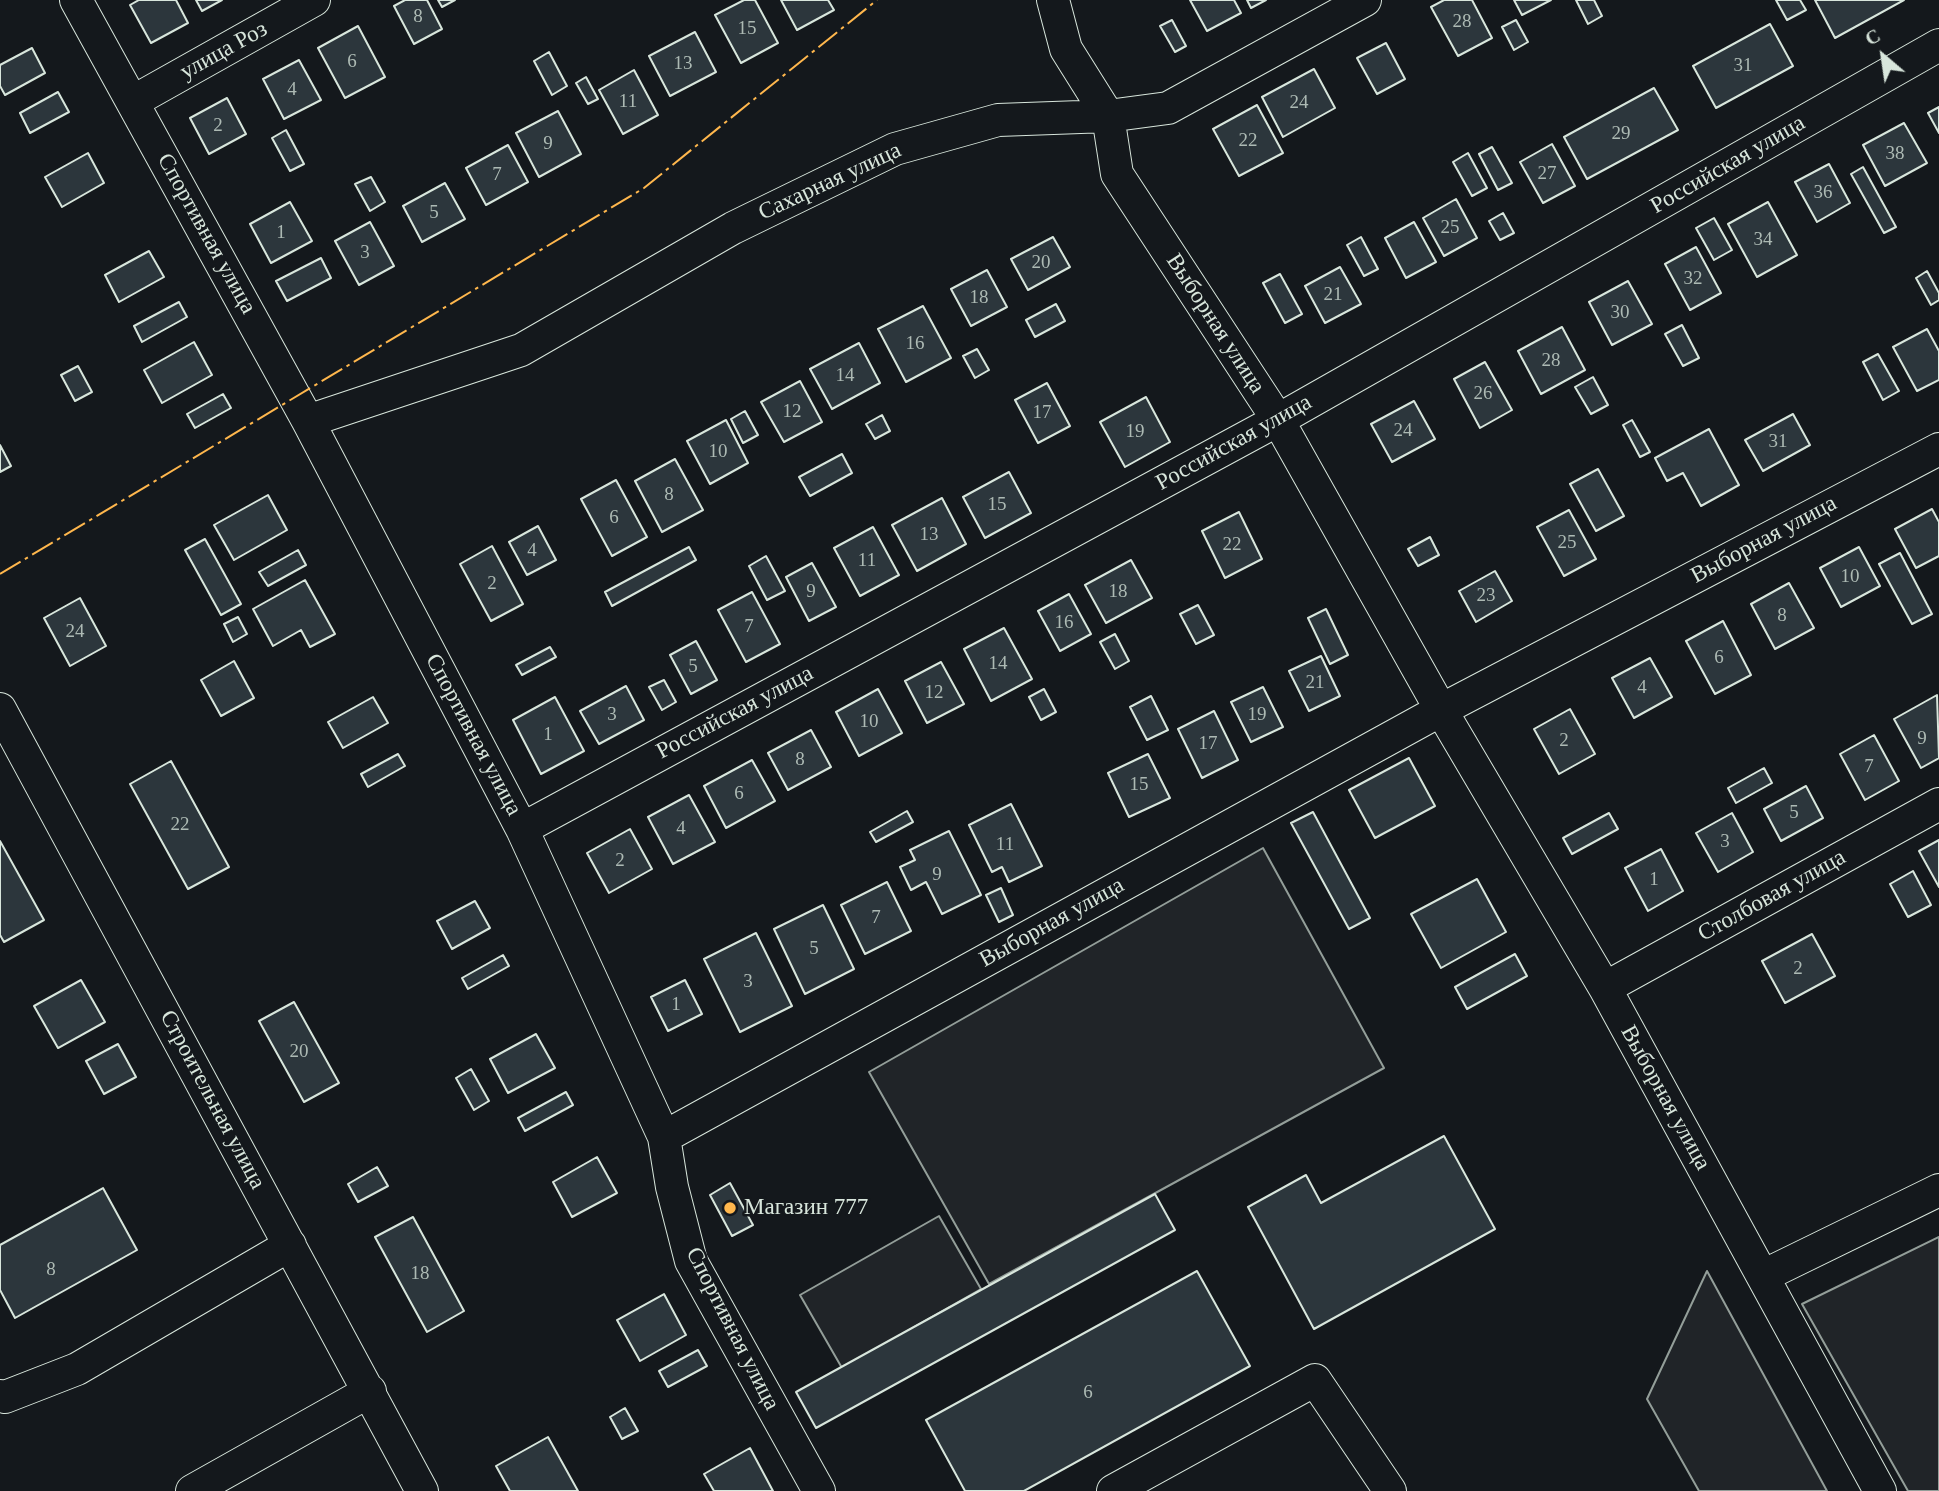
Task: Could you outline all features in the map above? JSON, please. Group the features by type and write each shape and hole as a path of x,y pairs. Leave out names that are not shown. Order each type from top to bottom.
{"street":[{"name":"Спортивная улица","path":"76,0 308,421 522,829 664,1137 672,1186 691,1261 818,1491"},
{"name":"улица Роз","path":"134,102 314,0"},
{"path":"1054,0 1066,49 1108,116"},
{"name":"Сахарная улица","path":"308,421 521,350 733,229 895,149 998,120 1108,116 1168,108 1365,0"},
{"name":"Российская улица","path":"522,829 1278,420 1939,45"},
{"name":"Выборная улица","path":"1108,116 1117,174 1278,420 1441,710 1605,988 1880,1491"},
{"name":"Выборная улица","path":"664,1137 1441,710 1939,449"},
{"name":"Строительная улица","path":"0,709 422,1491"},
{"name":"Столбовая улица","path":"1605,988 1939,804"},
{"path":"1763,1276 1939,1190"},
{"path":"0,1396 5,1397 77,1369 290,1245"},
{"path":"1112,1491 1315,1380 1390,1491"},
{"path":"192,1491 370,1391"}],"shaded area":[{"path":"1263,848 1384,1068 989,1284 869,1072"},
{"path":"939,1216 981,1289 842,1368 800,1295"},
{"path":"1939,1237 1939,1491 1908,1491 1802,1304"},
{"path":"1707,1271 1827,1491 1699,1491 1647,1399"}],"building":[{"path":"139,0 176,0 188,23 151,43 130,5"},
{"path":"196,0 222,0 202,11"},
{"path":"405,0 427,0 442,29 414,44 394,6"},
{"path":"438,0 455,0 442,7"},
{"path":"744,0 755,0 778,43 741,63 715,15"},
{"path":"781,0 828,0 834,10 797,30"},
{"path":"1190,0 1234,0 1241,13 1207,31"},
{"path":"1247,0 1266,0 1251,8"},
{"path":"1444,0 1472,0 1492,38 1458,56 1431,7"},
{"path":"1514,0 1551,0 1522,15"},
{"path":"1576,0 1594,0 1602,16 1588,24"},
{"path":"1776,0 1800,0 1806,10 1787,20"},
{"path":"1815,0 1904,0 1835,38"},
{"path":"1172,20 1186,46 1175,52 1160,26"},
{"path":"1516,20 1528,42 1514,50 1502,27"},
{"path":"1770,24 1793,66 1716,108 1693,66"},
{"path":"358,26 385,77 345,98 318,48"},
{"path":"695,32 716,72 670,96 649,56"},
{"path":"1386,43 1405,79 1377,94 1357,58"},
{"path":"32,48 45,73 5,95 0,86 0,65"},
{"path":"549,52 567,86 552,95 534,61"},
{"path":"299,60 321,100 284,119 263,79"},
{"path":"1314,69 1335,108 1283,137 1262,97"},
{"path":"634,70 658,115 623,134 599,90"},
{"path":"586,77 598,99 588,104 576,83"},
{"path":"1654,88 1678,130 1587,179 1564,137"},
{"path":"58,92 69,112 30,133 20,113"},
{"path":"227,98 246,134 209,154 190,118"},
{"path":"1257,105 1283,153 1239,176 1213,129"},
{"path":"1939,107 1939,133 1928,113"},
{"path":"558,111 581,154 539,177 516,133"},
{"path":"1904,123 1927,163 1885,186 1863,145"},
{"path":"286,130 304,164 290,171 272,138"},
{"path":"1552,144 1575,186 1543,203 1520,162"},
{"path":"508,145 528,182 486,205 466,168"},
{"path":"1492,147 1512,183 1498,190 1479,154"},
{"path":"88,153 104,183 62,207 45,177"},
{"path":"1468,153 1487,188 1472,196 1453,162"},
{"path":"1829,164 1850,203 1817,222 1795,182"},
{"path":"1863,167 1896,227 1884,233 1851,174"},
{"path":"371,177 385,202 370,211 355,184"},
{"path":"445,183 465,219 422,242 403,206"},
{"path":"1456,199 1477,238 1444,256 1423,218"},
{"path":"290,202 312,241 271,263 250,224"},
{"path":"1768,202 1797,255 1757,277 1728,224"},
{"path":"1503,213 1514,233 1500,240 1489,221"},
{"path":"1714,218 1732,250 1714,260 1696,228"},
{"path":"370,222 394,266 359,285 335,241"},
{"path":"1414,222 1436,262 1406,278 1385,238"},
{"path":"1053,237 1070,267 1028,290 1011,259"},
{"path":"1361,237 1378,269 1364,276 1347,245"},
{"path":"1696,247 1721,293 1690,310 1665,264"},
{"path":"149,251 164,277 119,302 105,275"},
{"path":"321,258 331,278 287,301 276,281"},
{"path":"1340,267 1361,304 1325,323 1305,286"},
{"path":"987,270 1007,307 971,326 951,289"},
{"path":"1927,271 1939,293 1939,300 1931,305 1916,278"},
{"path":"1280,274 1302,314 1285,323 1263,283"},
{"path":"1628,281 1652,324 1612,345 1589,302"},
{"path":"179,302 187,317 142,342 134,326"},
{"path":"1056,304 1065,321 1035,337 1026,320"},
{"path":"923,306 951,358 906,382 878,329"},
{"path":"1682,325 1699,358 1683,366 1665,334"},
{"path":"1562,327 1585,370 1541,394 1518,351"},
{"path":"1927,329 1939,351 1939,380 1917,391 1893,347"},
{"path":"194,342 212,375 162,403 144,370"},
{"path":"859,343 880,383 832,409 810,369"},
{"path":"977,349 989,370 975,378 963,356"},
{"path":"1878,354 1899,391 1883,400 1863,362"},
{"path":"1485,362 1512,410 1480,428 1454,379"},
{"path":"78,366 92,392 75,401 61,375"},
{"path":"1593,377 1608,405 1591,414 1575,387"},
{"path":"800,381 822,422 784,442 761,402"},
{"path":"1047,383 1070,426 1038,443 1015,400"},
{"path":"223,394 231,408 195,428 187,414"},
{"path":"1146,397 1170,442 1125,467 1100,422"},
{"path":"1414,401 1435,439 1392,462 1371,424"},
{"path":"745,411 758,435 743,443 731,419"},
{"path":"1793,414 1810,445 1763,471 1745,440"},
{"path":"882,415 890,431 875,439 866,424"},
{"path":"726,420 748,463 710,484 687,441"},
{"path":"1632,420 1650,452 1640,457 1623,425"},
{"path":"1709,429 1739,485 1701,506 1683,473 1667,481 1655,458"},
{"path":"0,445 11,466 0,472"},
{"path":"842,454 852,473 810,496 799,477"},
{"path":"675,459 703,510 662,532 635,481"},
{"path":"1598,469 1624,516 1596,531 1570,484"},
{"path":"1009,472 1031,513 985,538 963,497"},
{"path":"616,480 647,537 612,556 581,499"},
{"path":"268,495 287,530 234,560 214,525"},
{"path":"942,498 966,544 917,571 892,525"},
{"path":"1932,509 1939,522 1939,556 1916,568 1895,529"},
{"path":"1569,510 1596,559 1564,576 1537,527"},
{"path":"1239,512 1262,559 1225,578 1202,531"},
{"path":"538,526 556,560 527,575 509,542"},
{"path":"873,527 899,575 860,596 834,548"},
{"path":"1430,537 1439,555 1418,566 1408,549"},
{"path":"205,539 241,604 221,615 185,550"},
{"path":"492,546 523,604 491,621 460,564"},
{"path":"689,547 696,560 612,606 605,592"},
{"path":"1859,547 1880,586 1841,607 1820,568"},
{"path":"298,550 306,565 268,586 259,572"},
{"path":"1900,553 1932,614 1912,624 1879,564"},
{"path":"766,556 785,591 767,600 749,566"},
{"path":"1131,560 1152,598 1106,623 1085,585"},
{"path":"812,563 836,607 809,621 786,577"},
{"path":"1495,571 1512,601 1476,622 1459,591"},
{"path":"305,580 335,634 310,647 301,630 273,646 253,609"},
{"path":"1789,583 1814,628 1775,649 1751,604"},
{"path":"752,592 780,644 746,662 718,610"},
{"path":"1069,594 1091,634 1060,651 1038,611"},
{"path":"80,598 106,646 70,666 44,618"},
{"path":"1198,605 1214,635 1196,644 1180,614"},
{"path":"1326,609 1348,655 1330,664 1308,618"},
{"path":"238,617 247,634 233,642 224,624"},
{"path":"1723,621 1751,675 1715,694 1686,641"},
{"path":"1004,628 1032,679 991,701 964,649"},
{"path":"1115,634 1129,661 1115,669 1100,642"},
{"path":"696,641 717,680 691,694 670,655"},
{"path":"550,647 556,657 522,675 516,665"},
{"path":"1321,656 1340,696 1309,711 1289,671"},
{"path":"1650,658 1672,697 1634,718 1612,678"},
{"path":"234,661 254,698 221,716 201,680"},
{"path":"941,662 964,704 927,723 905,681"},
{"path":"664,680 676,702 662,710 649,687"},
{"path":"626,686 644,720 599,744 580,711"},
{"path":"1263,687 1283,727 1251,742 1231,702"},
{"path":"878,689 902,733 859,756 836,712"},
{"path":"1044,689 1056,712 1041,720 1029,697"},
{"path":"1937,695 1939,758 1921,768 1894,719"},
{"path":"1151,696 1168,730 1147,740 1130,707"},
{"path":"373,697 388,723 343,748 328,722"},
{"path":"555,697 584,751 541,774 513,720"},
{"path":"1570,709 1595,754 1559,774 1534,729"},
{"path":"1214,711 1238,760 1202,778 1178,729"},
{"path":"811,730 831,767 788,790 768,753"},
{"path":"1874,735 1899,781 1865,800 1840,754"},
{"path":"398,754 405,766 368,787 361,774"},
{"path":"1148,754 1170,798 1129,817 1108,773"},
{"path":"1409,758 1435,806 1375,838 1349,790"},
{"path":"752,760 775,801 726,828 704,786"},
{"path":"171,761 229,867 188,889 130,784"},
{"path":"1764,768 1772,783 1736,803 1728,788"},
{"path":"1806,786 1823,818 1781,841 1764,809"},
{"path":"689,795 715,842 673,864 648,817"},
{"path":"1011,804 1042,866 1009,882 1002,867 992,872 969,825"},
{"path":"907,811 913,822 876,842 870,832"},
{"path":"1313,812 1370,918 1349,929 1291,823"},
{"path":"1609,813 1618,829 1572,854 1563,838"},
{"path":"1732,813 1753,852 1718,872 1696,833"},
{"path":"630,829 652,869 609,893 587,853"},
{"path":"949,831 981,895 942,914 926,882 911,890 900,867 915,860 910,850"},
{"path":"1939,840 1939,887 1919,851"},
{"path":"0,841 44,920 4,942 0,935"},
{"path":"1661,849 1683,891 1648,911 1625,868"},
{"path":"1913,871 1931,905 1908,917 1890,884"},
{"path":"1477,879 1506,932 1441,968 1411,914"},
{"path":"887,882 911,931 865,954 841,905"},
{"path":"1001,888 1013,915 999,922 986,895"},
{"path":"475,901 490,928 452,949 437,921"},
{"path":"823,905 854,969 805,994 774,929"},
{"path":"756,933 792,1006 740,1032 704,959"},
{"path":"1812,934 1835,976 1785,1003 1762,961"},
{"path":"1515,954 1527,976 1467,1009 1455,987"},
{"path":"503,955 509,966 468,989 462,978"},
{"path":"81,980 105,1022 58,1048 34,1006"},
{"path":"685,980 702,1014 668,1031 651,997"},
{"path":"294,1002 339,1083 304,1102 259,1021"},
{"path":"536,1034 555,1068 508,1093 490,1059"},
{"path":"118,1044 136,1077 104,1094 86,1061"},
{"path":"471,1069 489,1101 474,1110 456,1078"},
{"path":"566,1092 573,1105 525,1131 518,1118"},
{"path":"1444,1136 1495,1229 1314,1329 1248,1207 1306,1175 1321,1203"},
{"path":"597,1157 617,1193 572,1217 553,1182"},
{"path":"377,1167 388,1186 358,1202 348,1184"},
{"path":"730,1183 753,1225 732,1236 710,1195"},
{"path":"103,1188 137,1250 15,1318 0,1290 0,1245"},
{"path":"1155,1194 1175,1230 816,1428 796,1392"},
{"path":"413,1217 464,1311 427,1332 375,1237"},
{"path":"1197,1271 1250,1366 1024,1491 965,1491 926,1420"},
{"path":"664,1294 686,1335 640,1361 617,1320"},
{"path":"698,1350 707,1366 668,1387 659,1371"},
{"path":"625,1408 638,1431 622,1439 610,1417"},
{"path":"548,1437 578,1491 510,1491 496,1466"},
{"path":"750,1448 773,1491 714,1491 704,1474"}],"power":[{"path":"0,574 644,188 877,0"}],"place":[{"name":"Магазин 777","path":"730,1208"}]}
